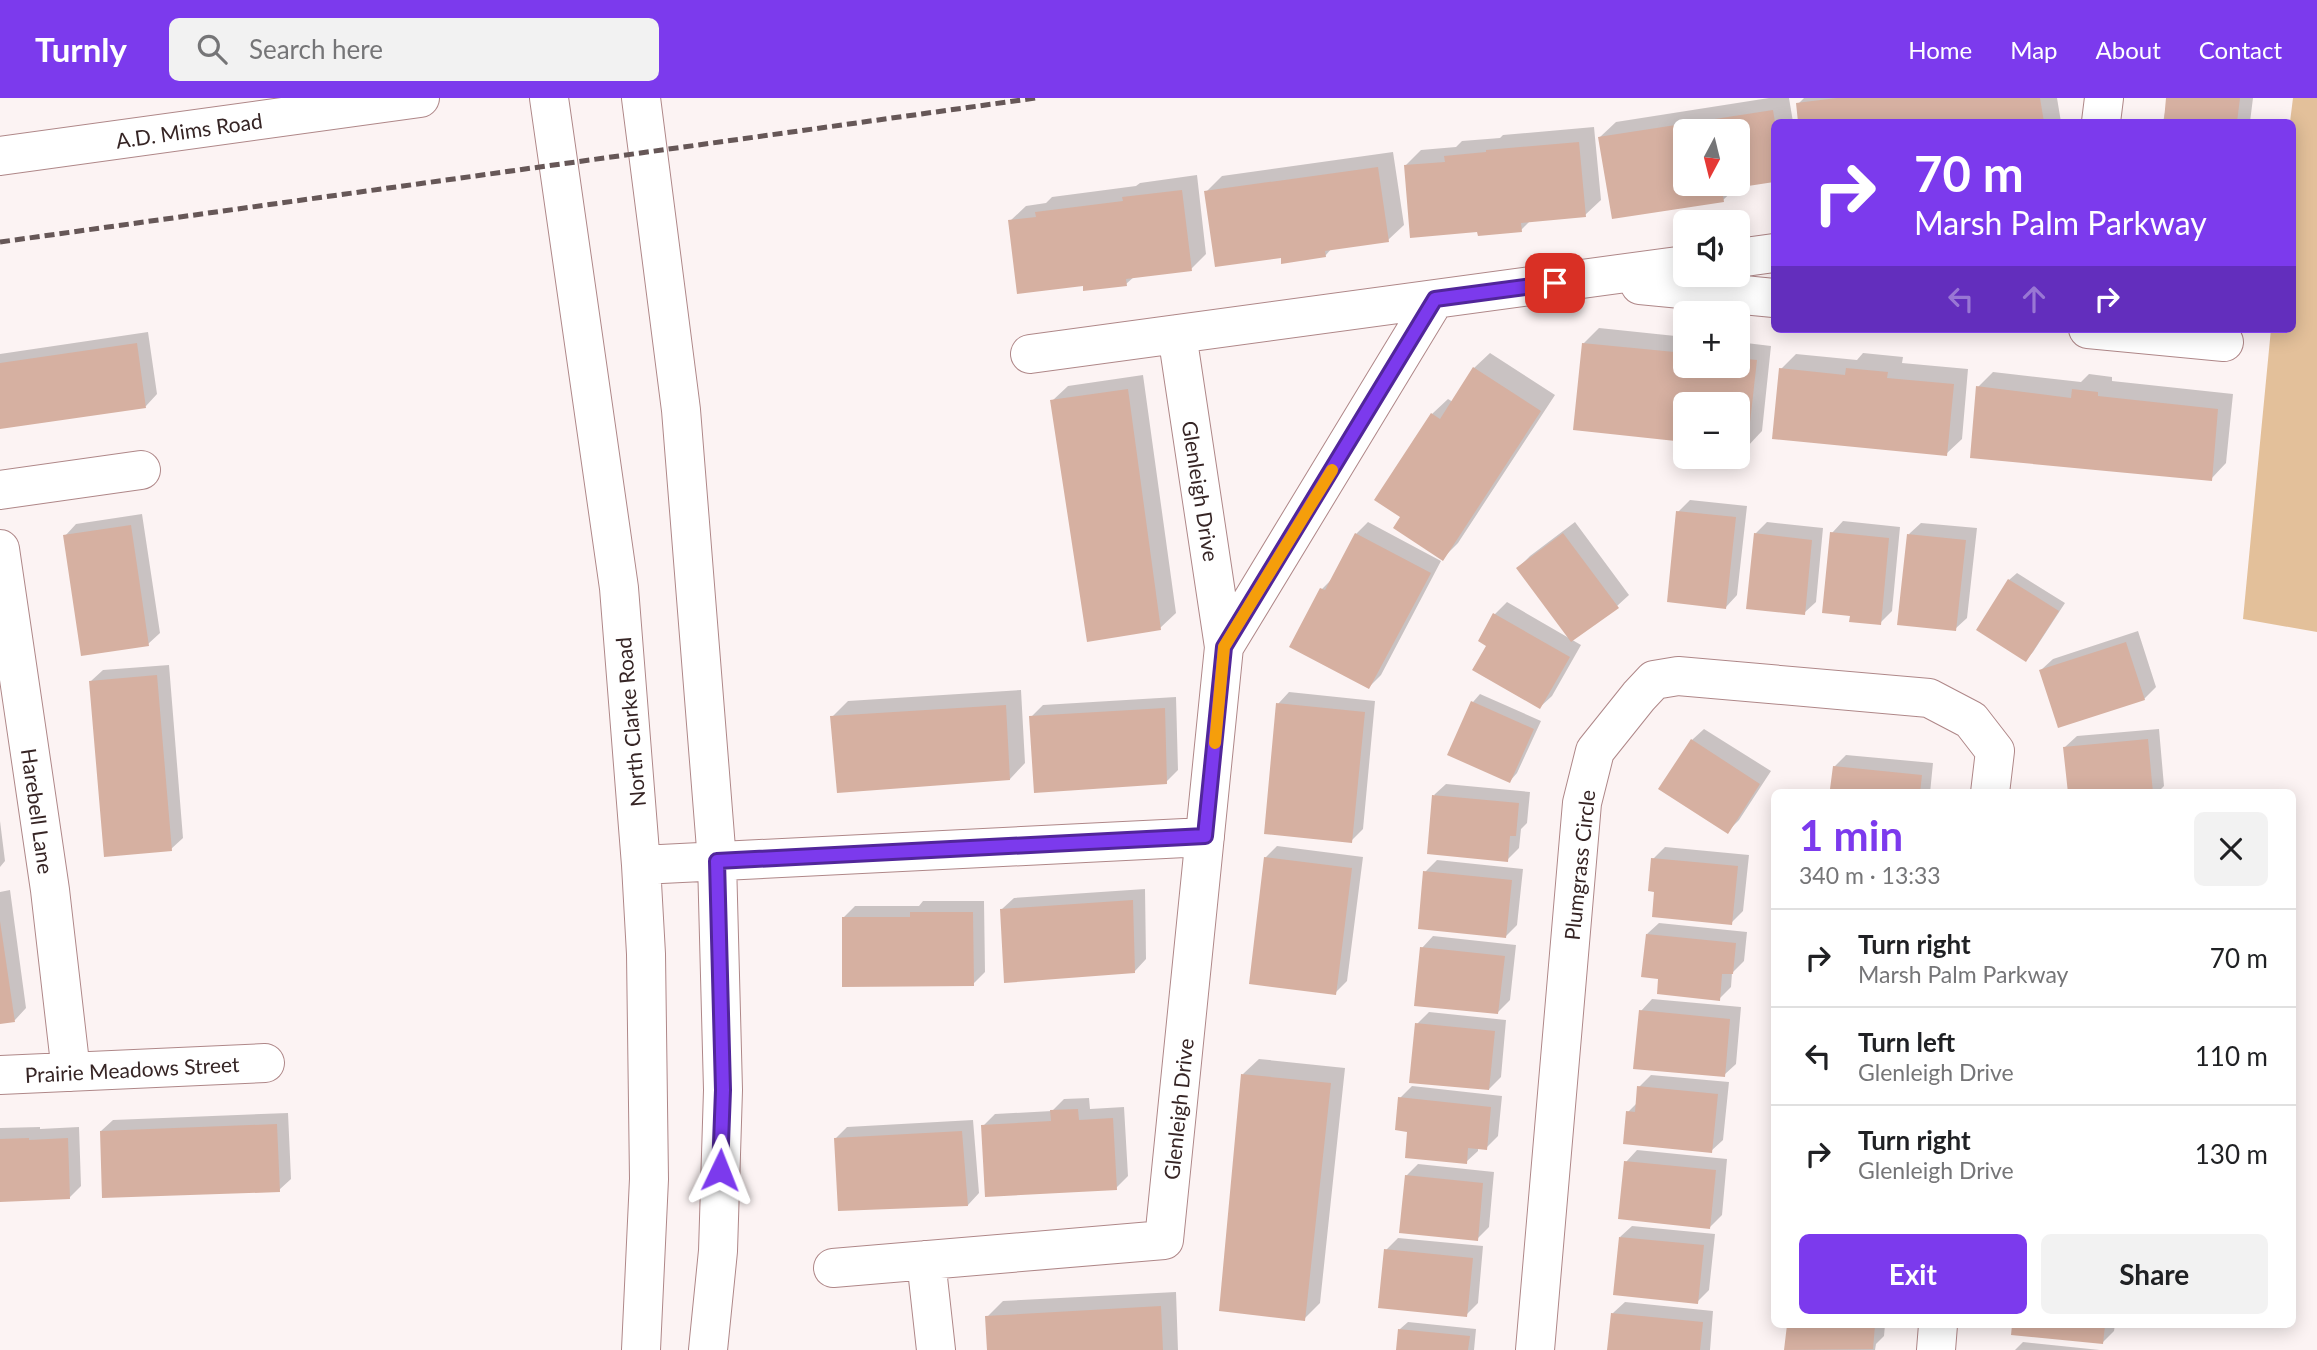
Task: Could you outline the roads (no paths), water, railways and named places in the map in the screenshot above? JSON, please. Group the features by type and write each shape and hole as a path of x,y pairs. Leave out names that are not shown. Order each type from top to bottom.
{"street":[{"name":"A.D. Mims Road","path":"0,156 420,98"},
{"name":"North Clarke Road","path":"550,98 618,588 641,865 646,954 649,1179 641,1350"},
{"path":"641,98 681,410 717,861 723,1090 718,1251 708,1350"},
{"path":"2101,119 2104,98"},
{"path":"1750,256 1771,253"},
{"path":"1030,354 1673,267"},
{"path":"1579,279 1771,299"},
{"name":"Glenleigh Drive","path":"1224,647 1435,299"},
{"path":"2130,333 2224,342"},
{"name":"Glenleigh Drive","path":"833,1268 1164,1241 1224,647 1177,334"},
{"path":"0,490 141,470"},
{"name":"Harebell Lane","path":"0,549 50,890 71,1072"},
{"name":"Plumgrass Circle","path":"1535,1350 1582,803 1595,751 1639,696 1654,680 1678,676 1929,698 1971,720 1994,751 1990,789"},
{"path":"641,865 1205,836"},
{"name":"Prairie Meadows Street","path":"0,1076 265,1063"},
{"path":"926,1260 936,1350"},
{"path":"1936,1350 1938,1328"}],"railway":[{"path":"0,242 1036,98"}]}
